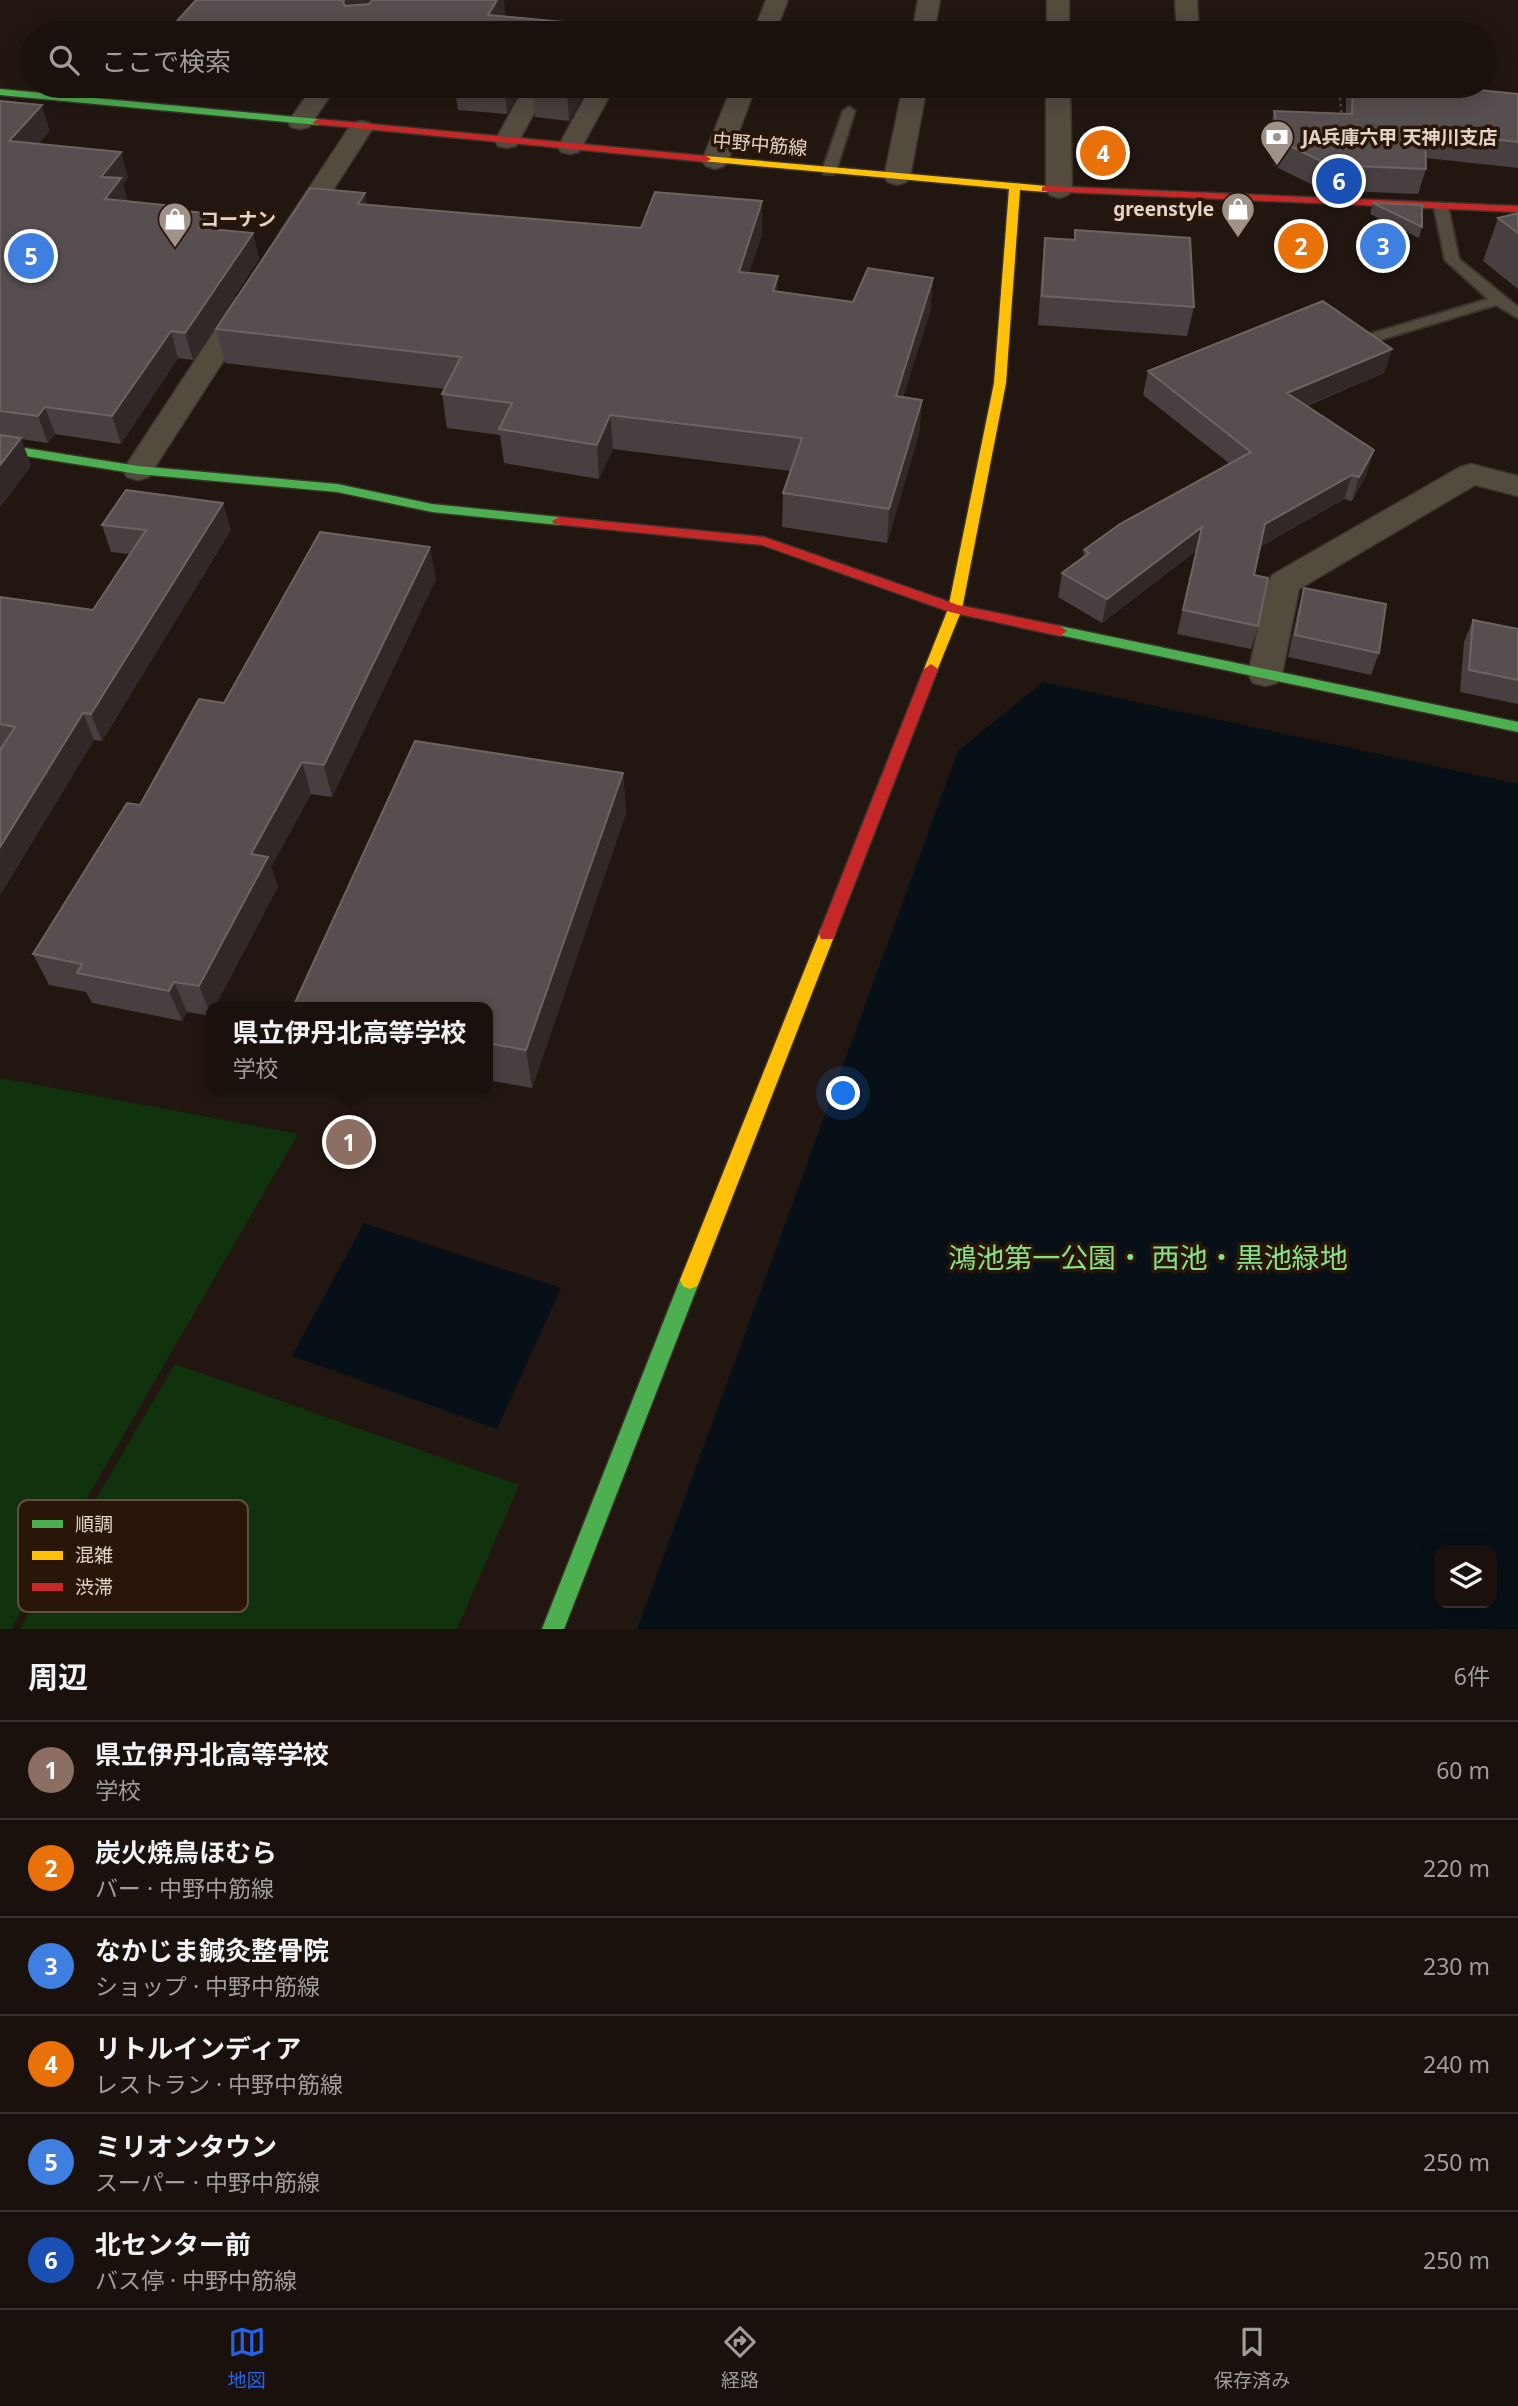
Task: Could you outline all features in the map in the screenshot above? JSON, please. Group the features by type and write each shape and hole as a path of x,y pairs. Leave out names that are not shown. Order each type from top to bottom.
{"street":[{"path":"769,21 777,0"},
{"path":"925,21 929,0"},
{"path":"1058,0 1058,21"},
{"path":"1186,0 1187,21"},
{"name":"中野中筋線","path":"0,92 21,91"},
{"name":"中野中筋線","path":"96,98 361,128 1015,188 1518,209"},
{"path":"300,122 317,98"},
{"path":"507,141 530,98"},
{"path":"570,147 597,98"},
{"path":"715,161 739,98"},
{"path":"897,177 913,98"},
{"path":"1058,98 1059,190"},
{"path":"280,252 361,128"},
{"path":"553,1629 955,609 1000,383 1015,188"},
{"path":"138,470 258,286"},
{"path":"0,448 138,470 337,488 432,508 764,541 955,609 1518,727"},
{"path":"1265,674 1284,583 1471,474 1518,486"}],"lane":[{"path":"829,171 849,111"},
{"path":"1441,207 1452,260 1497,300 1518,314"},
{"path":"1368,339 1497,300"}],"path":[{"path":"1340,98 1342,125"}],"green space":[{"path":"0,1078 298,1134 86,1500 18,1500 18,1612 21,1612 11,1629 0,1629"},
{"path":"175,1364 519,1485 457,1629 20,1629 30,1612 248,1612 248,1500 95,1500"}],"shaded area":[{"name":"鴻池第一公園・ 西池・黒池緑地","path":"1043,682 1518,784 1518,1629 637,1629 958,751"},
{"path":"364,1223 561,1288 497,1429 292,1356"}],"building":[{"path":"196,0 344,0 345,6 369,4 372,0 497,0 488,15 553,21 177,21"},
{"path":"1497,92 1518,94 1518,142 1425,132 1426,169 1329,165 1280,141 1274,111 1352,114 1353,98 1497,98"},
{"path":"0,101 42,105 9,141 121,152 101,177 121,178 105,199 184,207 182,211 209,213 199,228 253,233 185,333 171,331 112,416 45,407 38,416 0,411"},
{"path":"310,188 365,193 358,204 641,228 655,192 762,201 739,272 778,276 773,291 853,302 868,268 933,278 896,396 922,400 889,509 783,493 802,438 610,415 597,445 499,429 512,403 442,394 461,357 216,329"},
{"path":"1373,203 1422,205 1422,227"},
{"path":"1518,213 1518,233 1498,218"},
{"path":"1075,230 1190,238 1194,307 1042,296 1045,238 1075,240"},
{"path":"1323,301 1392,349 1287,393 1374,450 1359,477 1352,475 1265,524 1254,575 1268,578 1258,626 1183,610 1202,527 1107,599 1062,573 1089,553 1084,550 1120,524 1251,452 1148,371"},
{"path":"0,435 21,438 0,465"},
{"path":"126,490 223,503 91,714 83,713 0,847 0,750 15,727 0,724 0,597 93,610 146,530 102,525"},
{"path":"320,532 430,547 324,765 302,762 251,854 268,857 199,986 174,982 169,991 77,973 82,964 33,954 127,803 140,805 199,699 224,703"},
{"path":"1304,588 1386,604 1379,653 1295,635"},
{"path":"1473,620 1518,629 1518,680 1469,670"},
{"path":"415,741 623,773 526,1050 493,1044 493,1002 295,1002"}],"traffic: fast":[{"path":"0,92 21,94"},
{"path":"64,98 318,122"},
{"path":"0,448 138,470 337,488 432,508 559,521"},
{"path":"1060,631 1518,727"},
{"path":"553,1629 690,1280"}],"traffic: slow":[{"path":"706,159 1046,189"},
{"path":"931,669 955,609 1000,383 1015,188"},
{"path":"690,1280 827,934"}],"traffic: jam":[{"path":"318,122 706,159"},
{"path":"1046,189 1518,209"},
{"path":"559,521 764,541 955,609 1060,631"},
{"path":"827,934 931,669"}],"place":[{"name":"リトルインディア","path":"1103,153"},
{"name":"JA兵庫六甲 天神川支店","path":"1277,167"},
{"name":"北センター前","path":"1339,181"},
{"name":"greenstyle","path":"1238,239"},
{"name":"炭火焼鳥ほむら","path":"1301,246"},
{"name":"なかじま鍼灸整骨院","path":"1383,246"},
{"name":"コーナン","path":"175,249"},
{"name":"ミリオンタウン","path":"31,256"},
{"name":"県立伊丹北高等学校","path":"349,1142"}]}
